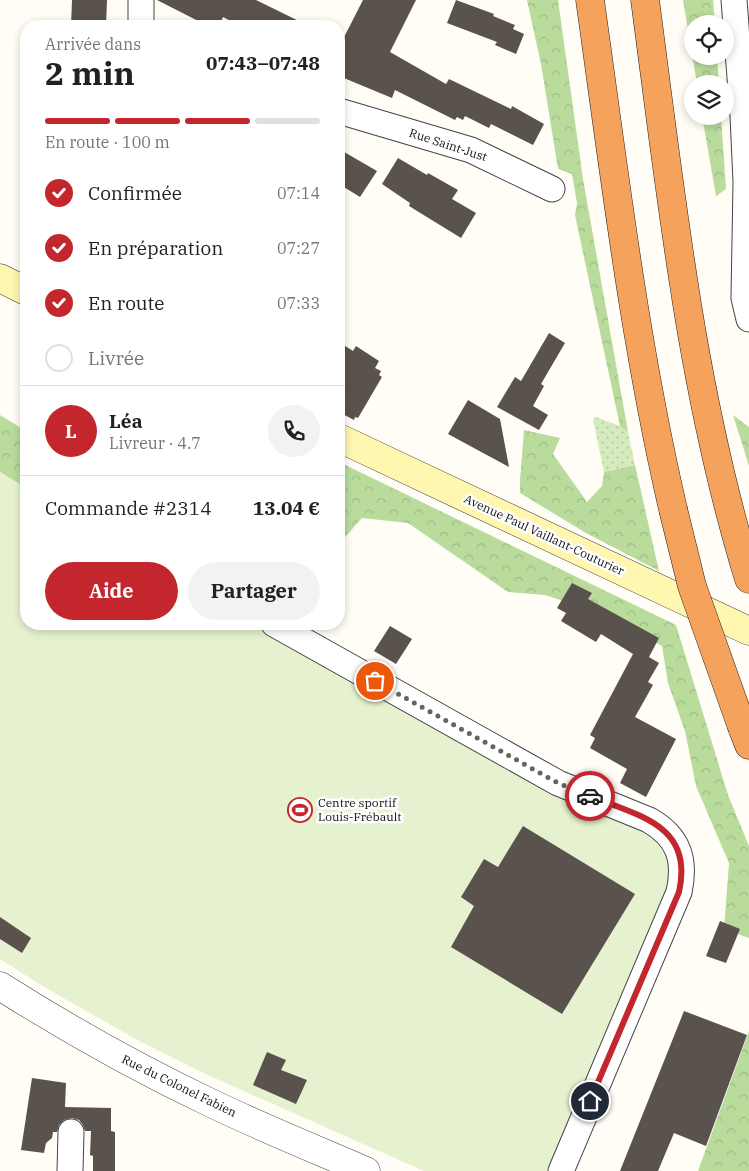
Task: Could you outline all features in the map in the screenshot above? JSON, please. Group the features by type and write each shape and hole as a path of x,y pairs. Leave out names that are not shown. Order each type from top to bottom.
{"highway":[{"path":"590,0 632,302 658,446 692,586 745,736"},
{"path":"645,0 684,291 697,361 737,541 749,579"}],"main road":[{"path":"0,278 20,287"},
{"name":"Avenue Paul Vaillant-Couturier","path":"345,441 749,631"}],"street":[{"path":"141,0 141,20"},
{"path":"734,0 746,182 744,298 749,318"},
{"name":"Rue Saint-Just","path":"345,114 471,150 552,189"},
{"path":"285,630 558,783 660,826 680,853 682,876 679,892 561,1171"},
{"name":"Rue du Colonel Fabien","path":"0,986 49,1017 147,1071 213,1104 366,1171"},
{"path":"70,1171 71,1132"}],"green space":[{"path":"527,0 558,0 583,179 628,432 620,426 575,215 577,203 572,174 558,169 541,64"},
{"path":"683,0 713,0 714,15 686,15"},
{"path":"694,65 718,65 718,75 695,75"},
{"path":"704,125 722,125 726,189 716,196"},
{"path":"0,415 20,427 20,484 0,472"},
{"path":"733,415 749,427 749,466"},
{"path":"596,417 620,426 628,432 635,465 604,472 593,419"},
{"path":"524,430 560,438 553,454 587,502 602,486 604,472 635,465 659,571 586,533 520,493"},
{"path":"345,465 676,625 728,795 749,846 749,938 724,929 729,863 696,786 685,731 668,683 662,646 597,612 545,595 508,592 408,523 362,518 345,537"},
{"name":"Centre sportif Louis-Frébault","path":"0,472 20,484 20,630 273,630 647,829 662,847 669,866 670,883 554,1171 424,1171 201,1072 141,1042 44,987 0,959"},
{"path":"749,1031 749,1171 698,1171"}],"building":[{"path":"72,0 107,0 106,20 71,20"},
{"path":"157,0 256,0 297,20 229,20 223,17 222,20 196,20"},
{"path":"363,0 416,0 390,52 446,84 449,79 511,109 512,106 544,124 533,145 491,124 489,128 465,116 463,120 457,117 455,120 395,90 392,98 345,78 345,35"},
{"path":"456,0 494,14 493,16 515,25 513,29 524,34 516,54 495,45 497,42 447,23"},
{"path":"345,152 377,171 360,197 345,188"},
{"path":"398,158 458,190 452,199 476,213 461,238 409,206 410,203 382,184"},
{"path":"549,333 565,343 541,384 544,386 533,406 548,415 539,430 497,407 515,377 521,381"},
{"path":"345,346 353,351 356,346 379,361 375,368 381,371 379,375 382,377 358,418 355,417 354,420 345,415"},
{"path":"468,400 500,419 509,467 448,434"},
{"path":"572,583 592,593 588,599 659,638 649,657 659,663 648,682 653,685 635,717 676,739 646,797 620,783 627,769 590,748 595,738 590,735 633,654 601,634 596,642 561,621 566,613 557,608"},
{"path":"390,626 412,639 396,664 374,651"},
{"path":"523,826 635,894 562,1014 451,947 474,906 461,897 484,859 498,867"},
{"path":"0,917 31,938 22,953 0,939"},
{"path":"720,921 740,929 726,963 706,956"},
{"path":"684,1011 747,1035 706,1146 674,1133 658,1171 620,1171"},
{"path":"267,1052 286,1060 281,1070 307,1080 296,1104 253,1085"},
{"path":"32,1078 66,1083 65,1107 111,1108 111,1131 115,1132 115,1171 93,1171 93,1156 90,1155 91,1131 85,1131 79,1120 72,1118 64,1120 59,1125 57,1132 53,1132 52,1138 46,1143 44,1153 21,1150"}],"way so far":[{"path":"375,681 558,783 590,796"}],"place":[{"name":"Centre sportif Louis-Frébault","path":"300,810"}],"route":[{"path":"590,796 660,826 675,844 680,853 682,863 679,892 590,1101"}]}
